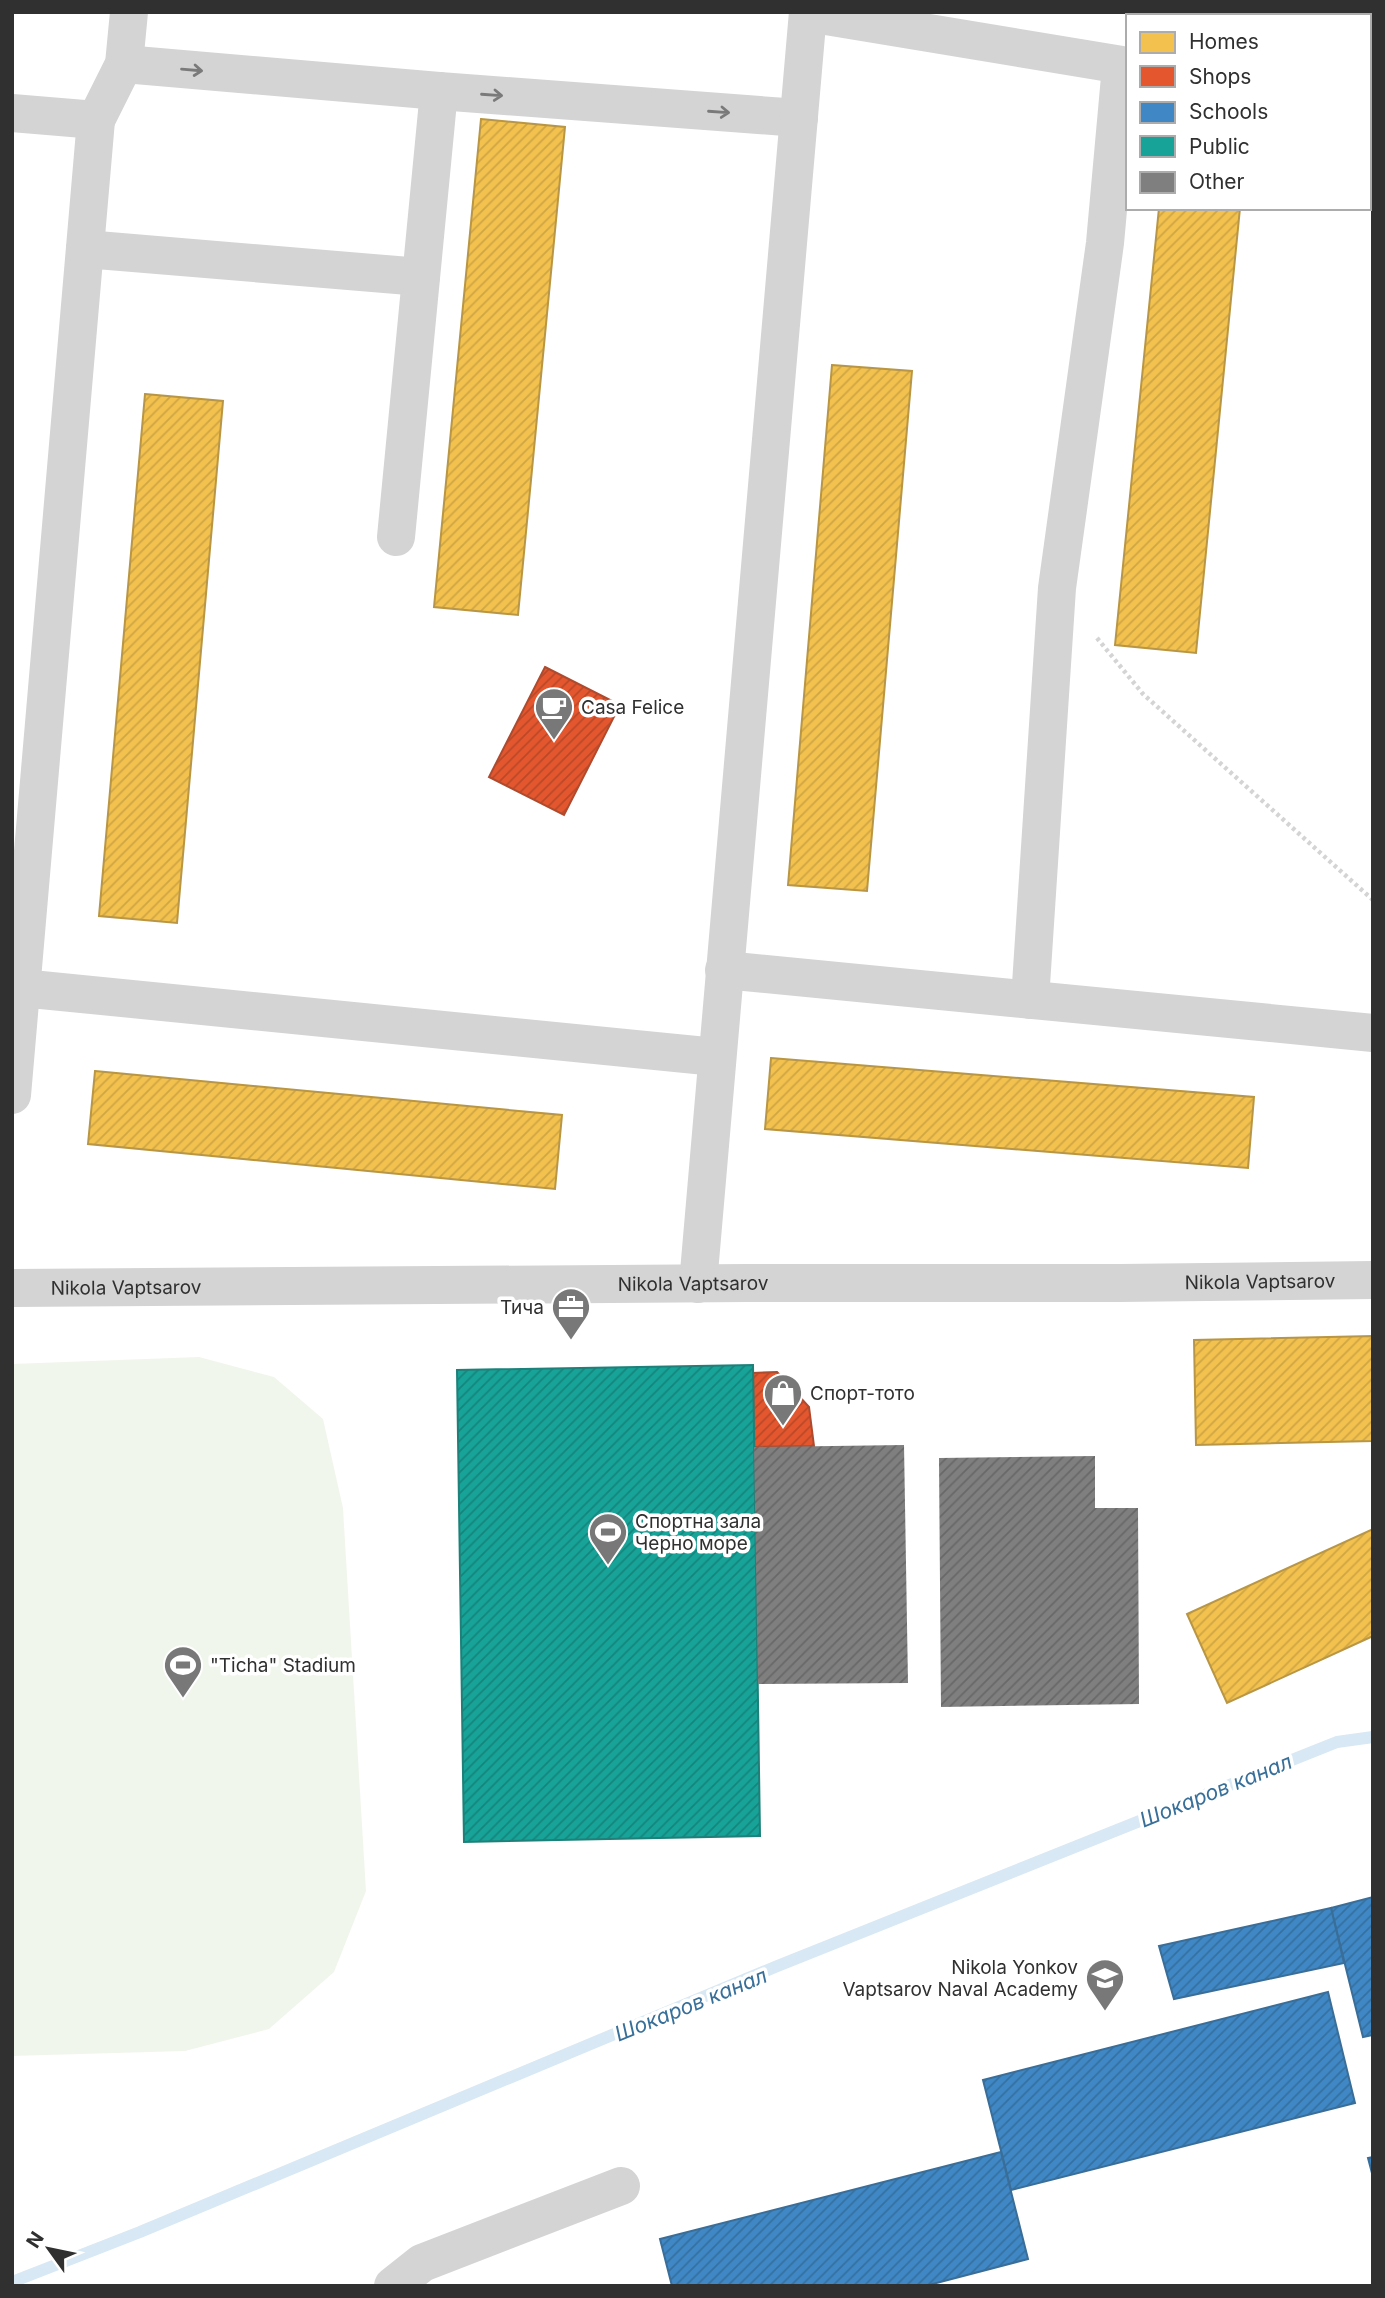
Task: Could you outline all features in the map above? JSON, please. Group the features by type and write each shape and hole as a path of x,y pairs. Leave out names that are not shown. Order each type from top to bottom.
{"street":[{"path":"12,1095 96,120 124,64 129,12"},
{"path":"698,1284 808,13 1124,66 1105,243 1056,588 1030,1000"},
{"path":"124,64 799,118"},
{"path":"396,537 439,91"},
{"path":"12,113 96,120"},
{"path":"85,249 421,277"},
{"path":"724,970 1373,1033"},
{"path":"21,988 716,1057"},
{"name":"Nikola Vaptsarov","path":"12,1289 1373,1280"},
{"path":"393,2286 422,2263 621,2186"}],"path":[{"path":"1056,588 1143,694 1373,900"}],"shaded area":[{"name":"\"Ticha\" Stadium","path":"199,1357 274,1377 323,1419 343,1508 366,1891 334,1972 269,2029 185,2051 12,2056 12,1364"}],"building: Homes":[{"path":"481,119 565,127 518,615 434,607"},
{"path":"1159,210 1240,210 1196,653 1115,645"},
{"path":"832,365 912,371 867,891 788,885"},
{"path":"145,394 223,401 177,923 99,916"},
{"path":"771,1058 1254,1097 1248,1168 765,1129"},
{"path":"95,1071 562,1115 555,1189 88,1144"},
{"path":"1373,1336 1373,1441 1196,1445 1194,1340"},
{"path":"1373,1529 1373,1636 1227,1703 1187,1614"}],"building: Shops":[{"name":"Casa Felice","path":"545,667 620,705 564,815 489,777"},
{"name":"Спорт-тото","path":"777,1372 809,1407 814,1446 754,1447 753,1373"}],"building: Schools":[{"path":"1373,1897 1373,2035 1363,2037 1331,1908"},
{"path":"1331,1908 1344,1963 1174,1999 1159,1946"},
{"path":"1328,1992 1355,2103 1011,2190 983,2080"},
{"path":"1001,2152 1028,2259 925,2286 672,2286 660,2239"},
{"path":"1373,2157 1373,2177 1368,2158"}],"building: Public":[{"name":"Спортна зала Черно море","path":"753,1365 760,1836 464,1842 457,1370"}],"building: Other":[{"path":"904,1445 908,1683 758,1684 754,1447"},
{"path":"1095,1456 1095,1508 1138,1508 1139,1704 941,1707 939,1458"}],"waterway":[{"name":"Шокаров канал","path":"12,2282 140,2232 775,1967 1337,1742 1373,1737"}],"place":[{"name":"Casa Felice","path":"554,741"},
{"name":"Тича","path":"571,1341"},
{"name":"Спорт-тото","path":"783,1427"},
{"name":"Спортна зала Черно море","path":"608,1566"},
{"name":"\"Ticha\" Stadium","path":"183,1699"},
{"name":"Nikola Yonkov Vaptsarov Naval Academy","path":"1105,2012"}]}
